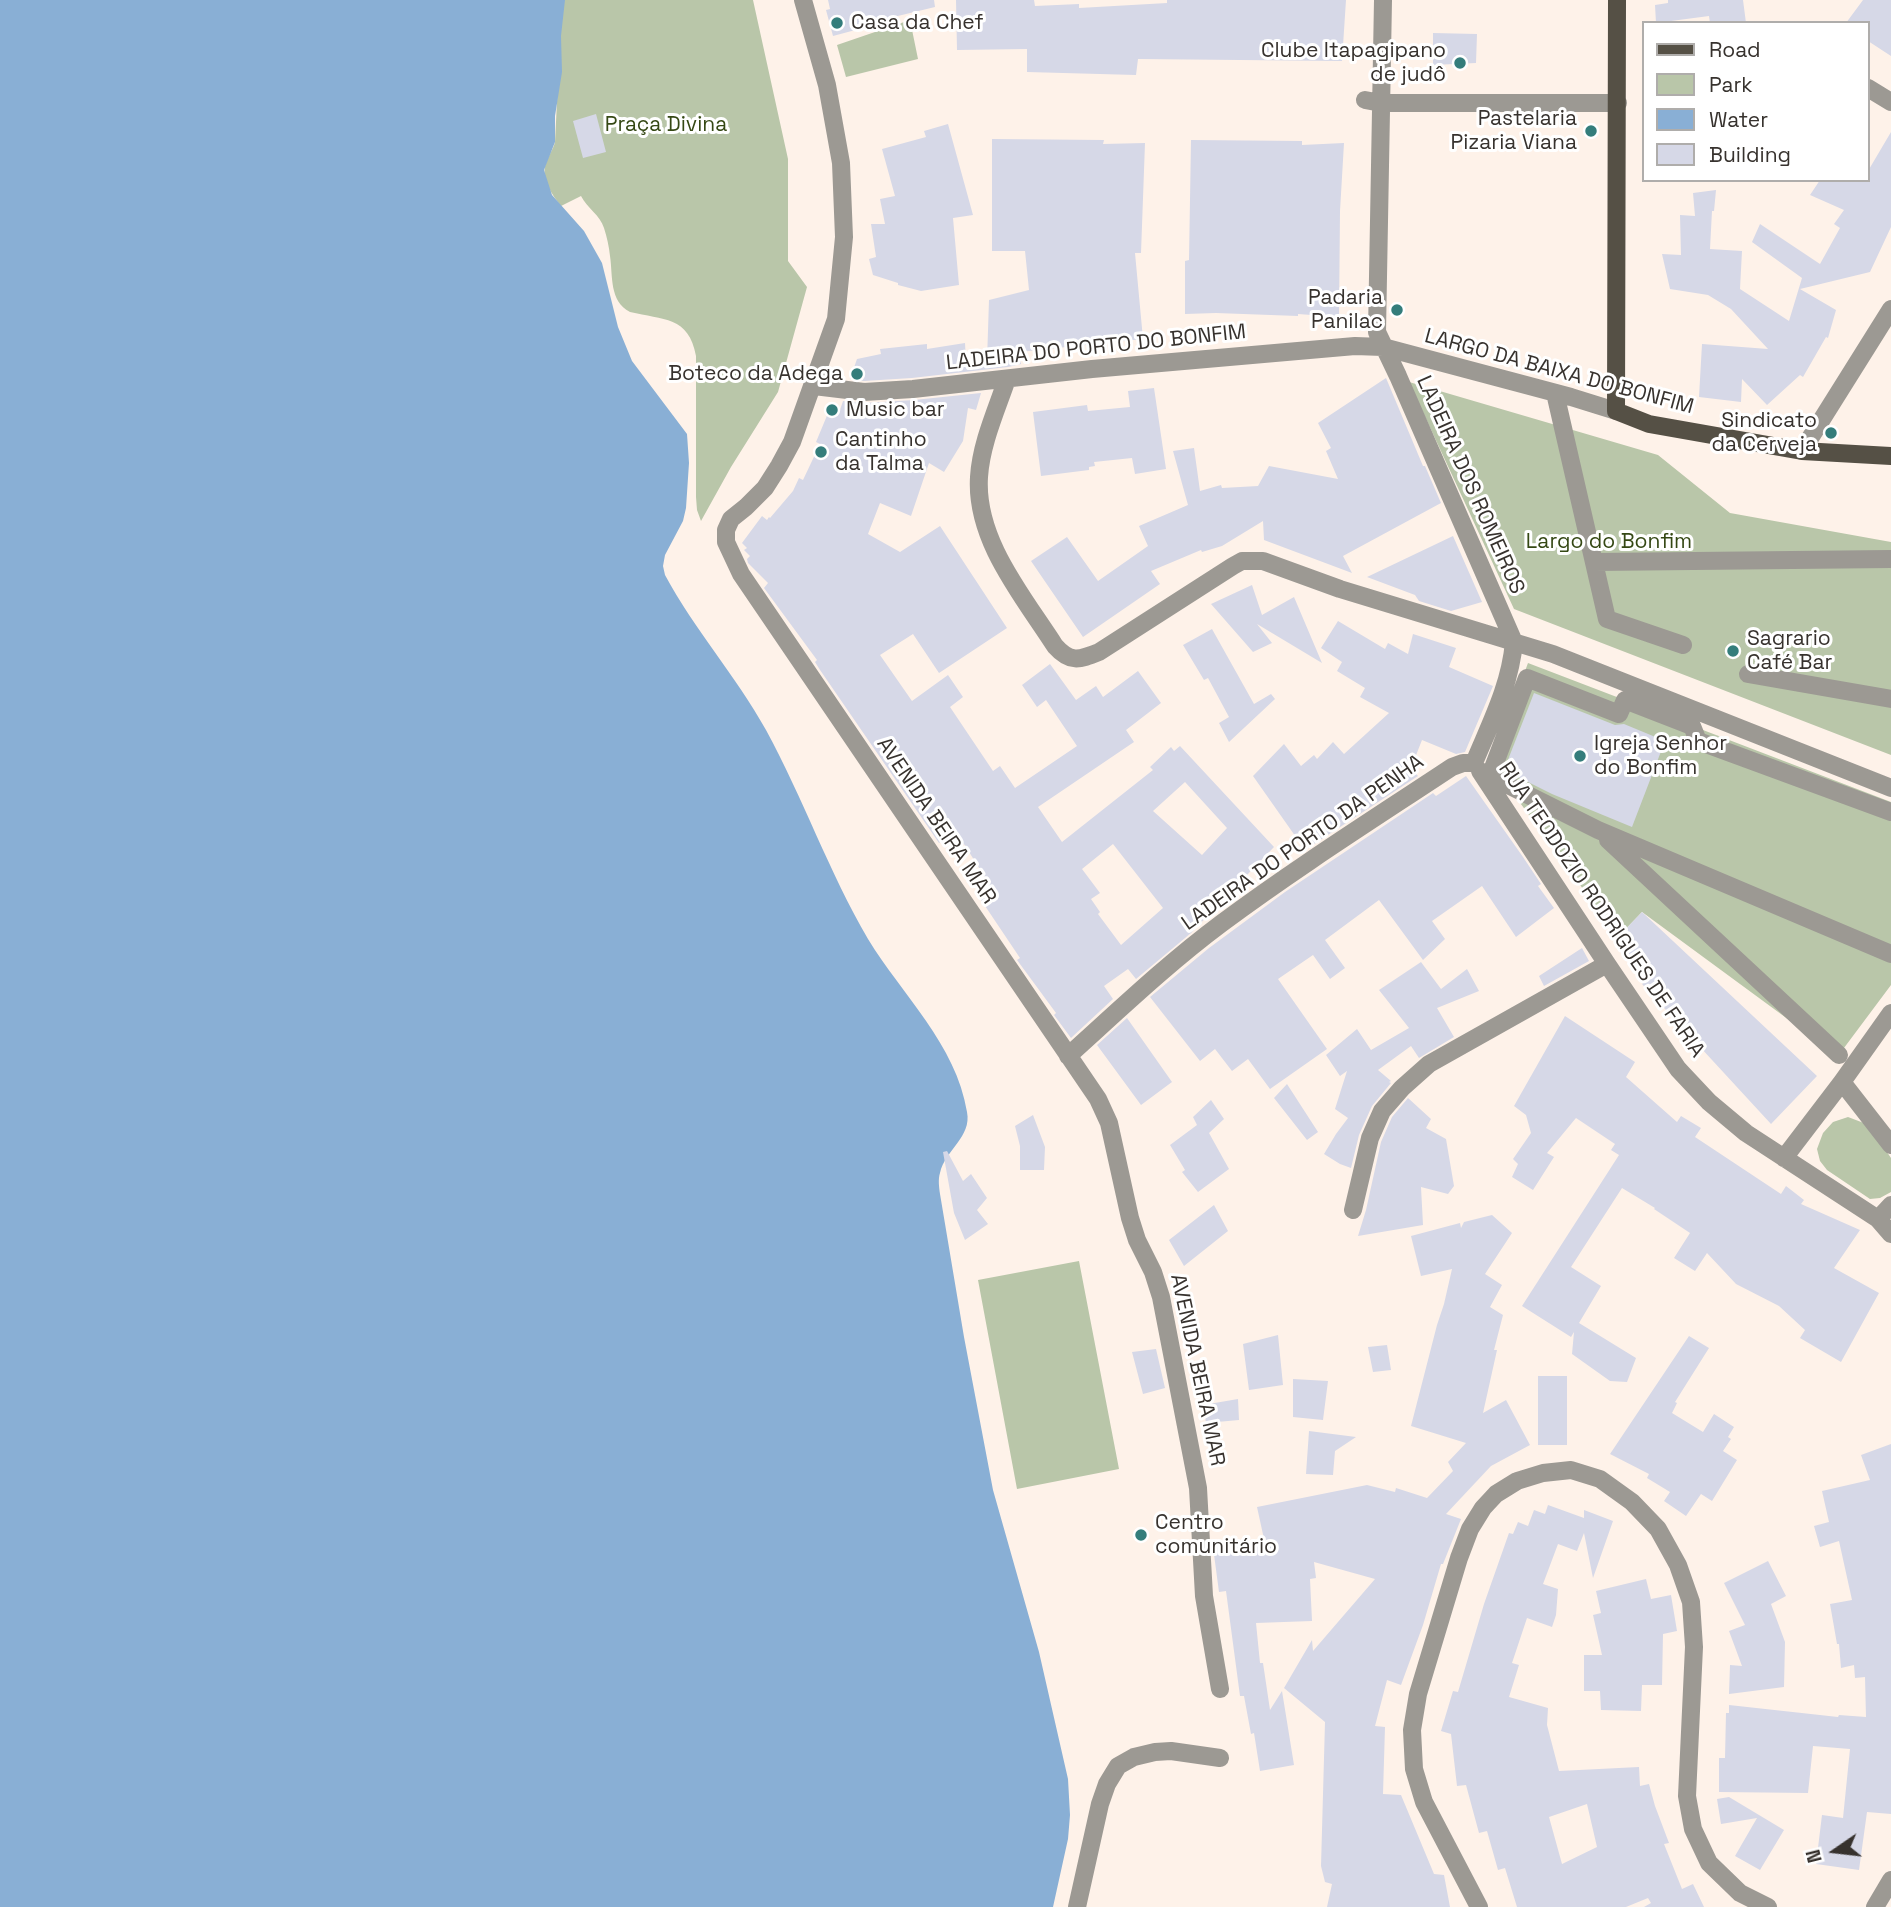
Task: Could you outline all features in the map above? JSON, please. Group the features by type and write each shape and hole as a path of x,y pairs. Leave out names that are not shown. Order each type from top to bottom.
{"main road":[{"path":"1616,411 1617,0"},
{"name":"LARGO DA BAIXA DO BONFIM","path":"1616,411 1649,424 1802,451 1891,456"}],"street":[{"name":"AVENIDA BEIRA MAR","path":"803,0 827,85 841,163 844,237 836,319 792,442 765,488 731,519 726,530 726,542 741,574 1098,1099 1109,1123 1134,1229 1161,1297 1199,1488 1204,1595 1220,1689"},
{"name":"LADEIRA DOS ROMEIROS","path":"1383,0 1373,101 1377,332 1514,642"},
{"path":"1870,89 1891,102"},
{"path":"1373,101 1618,103"},
{"path":"1802,451 1891,309"},
{"name":"LADEIRA DO PORTO DO BONFIM","path":"814,386 864,392 913,389 1092,369 1342,347 1383,347"},
{"name":"LARGO DA BAIXA DO BONFIM","path":"1383,347 1616,411"},
{"path":"1007,379 983,452 979,479 981,505 989,535 1002,563 1063,655 1074,659 1099,652 1242,561 1263,561 1340,589 1553,654 1891,788"},
{"path":"1555,393 1606,619 1683,645"},
{"path":"1594,562 1891,559"},
{"path":"1474,762 1505,689 1514,642"},
{"path":"1748,674 1891,699"},
{"path":"1891,812 1698,741 1692,726 1625,700 1619,714 1527,678 1490,776 1598,830 1891,954"},
{"name":"LADEIRA DO PORTO DA PENHA","path":"1068,1056 1175,960 1220,924 1452,767 1474,762"},
{"name":"RUA TEODOZIO RODRIGUES DE FARIA","path":"1474,762 1678,1069 1709,1102 1746,1133 1878,1219 1891,1234"},
{"path":"1598,830 1839,1055"},
{"path":"1353,1210 1370,1139 1382,1111 1402,1088 1429,1064 1606,964"},
{"path":"1784,1158 1891,1013"},
{"path":"1842,1082 1891,1145"},
{"path":"1878,1219 1891,1205"},
{"path":"1479,1907 1424,1802 1414,1769 1412,1730 1418,1694 1459,1558 1470,1529 1483,1508 1496,1494 1517,1480 1543,1473 1571,1470 1600,1479 1632,1502 1658,1529 1678,1566 1690,1602 1694,1647 1687,1796 1693,1829 1709,1863 1740,1893 1768,1907"},
{"path":"1077,1907 1100,1804 1107,1784 1118,1766 1134,1757 1155,1752 1171,1751 1220,1758"},
{"path":"1875,1907 1891,1880"}],"green space":[{"name":"Praça Divina","path":"562,0 753,0 788,159 788,261 807,287 778,392 701,521 696,497 696,356 693,343 687,333 673,322 630,312 623,307 615,295 608,242 600,219 581,196 561,206 546,181 547,160 555,142"},
{"path":"910,20 918,59 846,77 837,45"},
{"name":"Largo do Bonfim","path":"1409,382 1658,455 1730,513 1891,542 1891,755 1514,609"},
{"path":"1528,663 1891,802 1891,985 1838,1056 1642,912 1618,937 1491,763"},
{"path":"1848,1117 1869,1125 1891,1158 1891,1192 1880,1198 1870,1199 1827,1170 1820,1161 1817,1149 1823,1133 1833,1122"},
{"path":"1079,1261 1119,1469 1017,1489 978,1280"}],"water":[{"path":"0,0 565,0 555,142 544,170 552,195 584,231 602,263 618,327 632,361 687,434 689,463 686,508 683,521 665,555 665,575 766,730 854,914 882,960 940,1042 961,1087 967,1112 966,1129 943,1165 939,1189 993,1490 1039,1652 1068,1779 1068,1839 1053,1907 0,1907"}],"building":[{"path":"828,0 934,0 935,7 873,22 874,25 833,36 826,10 830,9"},
{"path":"956,0 1034,0 1035,6 1079,4 1079,8 1167,3 1167,0 1346,0 1342,61 1138,59 1136,75 1027,72 1027,49 957,50"},
{"path":"1668,0 1743,0 1746,21 1710,21 1709,16 1656,21 1655,5 1668,3"},
{"path":"1863,0 1891,0 1891,56 1870,42 1870,21 1847,21"},
{"path":"1433,33 1477,34 1476,63 1433,65"},
{"path":"596,114 606,152 583,158 573,121"},
{"path":"948,124 973,215 953,218 959,285 921,291 873,275 869,259 876,257 871,224 885,224 880,199 895,196 882,149 926,137 924,131"},
{"path":"1891,132 1891,227 1870,272 1800,289 1836,310 1828,338 1826,337 1803,377 1800,375 1767,405 1742,379 1741,402 1699,397 1702,344 1768,349 1731,309 1708,295 1670,289 1662,254 1681,255 1680,215 1695,216 1693,193 1716,190 1710,249 1742,251 1740,289 1789,321 1802,278 1752,242 1760,224 1820,264 1840,228 1834,224 1844,210 1810,195 1819,182 1870,182 1870,168"},
{"path":"992,139 1145,143 1141,253 1135,253 1143,339 1019,352 1021,364 1008,367 912,378 864,381 850,379 857,359 881,354 880,349 927,344 927,349 965,343 966,362 987,361 989,300 1029,290 1025,251 992,251"},
{"path":"1191,140 1302,141 1302,145 1344,143 1339,317 1298,314 1185,314 1185,261 1189,260"},
{"path":"1386,378 1441,503 1343,556 1352,573 1264,540 1263,521 1222,546 1202,552 1201,550 1151,571 1160,584 1083,637 1031,561 1067,537 1098,581 1148,546 1139,526 1188,505 1173,451 1194,448 1200,491 1221,485 1222,488 1258,486 1269,466 1338,479 1326,451 1331,448 1318,423"},
{"path":"1154,388 1166,469 1135,474 1132,458 1094,462 1095,466 1089,467 1089,470 1041,476 1033,412 1087,405 1088,411 1130,407 1128,391"},
{"path":"981,393 976,410 968,408 963,441 944,472 929,463 911,516 880,503 868,534 900,552 940,526 1007,628 939,673 913,634 880,655 912,701 948,675 963,697 950,707 993,771 1000,766 1015,788 1077,746 1046,700 1037,707 1022,685 1050,664 1076,700 1096,686 1103,697 1138,671 1161,703 1126,730 1134,742 1038,807 1062,842 1153,770 1150,767 1171,747 1174,751 1180,746 1274,847 1191,933 1136,979 1128,969 1104,986 1113,999 1071,1038 1017,960 1020,958 975,891 988,882 964,844 959,848 951,835 939,843 820,670 815,662 817,660 764,588 768,583 748,563 750,556 742,543 762,516 767,520 770,518 793,491 799,478 803,480 820,444 816,442 831,406 840,410 843,401 865,403","holes":["1185,782 1227,828 1202,855 1153,811","1113,844 1163,908 1121,945 1098,914 1100,912 1091,899 1100,893 1082,869"]},
{"path":"1453,536 1482,602 1451,611 1419,601 1415,595 1367,577"},
{"path":"1252,585 1262,615 1294,597 1322,663 1257,624 1272,643 1253,652 1211,604"},
{"path":"1338,621 1385,649 1388,643 1408,654 1413,634 1456,648 1449,667 1493,686 1465,752 1456,754 1422,740 1411,768 1418,776 1305,850 1253,776 1284,744 1301,766 1314,755 1317,759 1333,742 1344,754 1389,713 1360,697 1365,688 1337,671 1342,662 1321,648"},
{"path":"1212,629 1254,704 1271,694 1275,699 1229,742 1219,723 1229,717 1208,678 1204,680 1183,645"},
{"name":"Igreja Senhor do Bonfim","path":"1534,693 1615,725 1624,724 1665,741 1632,827 1552,794 1504,770"},
{"path":"1466,776 1541,884 1538,886 1554,908 1516,937 1482,886 1432,921 1445,939 1423,960 1379,900 1325,940 1345,968 1330,979 1313,955 1278,979 1327,1049 1270,1089 1248,1059 1232,1071 1215,1049 1200,1061 1150,997 1209,948 1285,892 1433,793 1436,796"},
{"path":"1642,912 1817,1076 1771,1124 1642,984 1648,979 1629,960 1618,937"},
{"path":"1582,948 1589,961 1544,986 1539,976"},
{"path":"1421,962 1441,989 1467,969 1479,991 1437,1008 1454,1037 1419,1058 1411,1046 1378,1070 1391,1083 1372,1106 1359,1135 1351,1168 1340,1164 1324,1154 1348,1118 1335,1109 1347,1071 1340,1076 1326,1055 1357,1029 1371,1050 1409,1028 1379,990"},
{"path":"1565,1016 1635,1062 1626,1077 1677,1122 1681,1116 1701,1128 1695,1137 1781,1194 1786,1186 1804,1200 1801,1204 1860,1230 1834,1268 1879,1293 1841,1362 1800,1338 1805,1330 1779,1306 1736,1284 1707,1253 1695,1271 1674,1258 1690,1233 1622,1188 1571,1267 1601,1286 1579,1323 1636,1358 1627,1382 1610,1381 1572,1354 1574,1332 1571,1337 1522,1306 1619,1155 1611,1150 1615,1144 1576,1118 1547,1153 1554,1157 1533,1190 1512,1177 1518,1164 1513,1159 1531,1133 1526,1115 1514,1106"},
{"path":"1127,1018 1172,1082 1141,1105 1097,1045"},
{"path":"1287,1084 1318,1132 1307,1140 1274,1098"},
{"path":"1408,1098 1431,1119 1426,1128 1446,1139 1454,1186 1448,1194 1421,1187 1423,1225 1358,1236 1381,1142 1392,1117"},
{"path":"1211,1100 1224,1119 1209,1133 1229,1169 1198,1192 1182,1172 1185,1170 1170,1145 1197,1125 1193,1117"},
{"path":"1033,1115 1045,1147 1044,1170 1020,1170 1020,1146 1015,1126"},
{"path":"947,1151 963,1181 971,1174 987,1198 977,1210 988,1224 965,1240 954,1213 943,1152"},
{"path":"1214,1205 1228,1231 1184,1266 1169,1240"},
{"path":"1492,1215 1512,1233 1485,1274 1502,1285 1490,1307 1503,1315 1483,1413 1506,1400 1530,1445 1491,1466 1446,1514 1461,1519 1441,1564 1401,1685 1387,1680 1375,1726 1385,1727 1383,1794 1401,1795 1434,1874 1444,1875 1450,1907 1327,1907 1332,1884 1325,1882 1321,1866 1325,1722 1284,1688 1312,1640 1313,1651 1375,1579 1314,1562 1316,1578 1310,1579 1312,1621 1256,1623 1260,1663 1263,1663 1270,1710 1282,1691 1294,1765 1260,1771 1254,1733 1251,1734 1244,1696 1240,1696 1226,1591 1219,1592 1213,1547 1264,1539 1257,1507 1367,1485 1395,1492 1396,1488 1427,1498 1453,1471 1448,1462 1466,1443 1411,1426 1452,1269 1421,1276 1411,1236 1460,1223 1461,1228 1464,1222"},
{"path":"1278,1335 1283,1385 1249,1390 1243,1344"},
{"path":"1689,1336 1709,1348 1675,1402 1677,1403 1672,1413 1703,1432 1714,1414 1734,1427 1728,1437 1731,1439 1723,1451 1737,1460 1712,1501 1701,1494 1686,1516 1664,1501 1670,1492 1647,1478 1649,1474 1610,1454"},
{"path":"1387,1345 1391,1370 1373,1372 1368,1347"},
{"path":"1156,1349 1165,1388 1143,1394 1132,1352"},
{"path":"1538,1376 1567,1376 1567,1445 1538,1445"},
{"path":"1293,1379 1328,1381 1323,1420 1293,1417"},
{"path":"1238,1399 1239,1420 1206,1423 1203,1405"},
{"path":"1309,1431 1356,1437 1335,1451 1333,1475 1306,1474"},
{"path":"1891,1444 1891,1814 1867,1812 1859,1870 1816,1864 1822,1815 1843,1818 1850,1749 1813,1746 1808,1793 1719,1792 1719,1758 1725,1758 1726,1713 1729,1713 1729,1705 1838,1717 1866,1717 1865,1677 1855,1678 1854,1665 1841,1668 1830,1604 1852,1600 1839,1541 1820,1547 1814,1526 1829,1522 1822,1491 1870,1480 1861,1455"},
{"path":"1548,1505 1584,1518 1584,1510 1613,1521 1593,1578 1584,1533 1577,1551 1558,1544 1543,1584 1558,1589 1556,1615 1552,1627 1527,1618 1512,1663 1519,1665 1509,1697 1548,1708 1547,1725 1559,1771 1639,1767 1640,1786 1649,1784 1669,1843 1664,1844 1682,1889 1693,1884 1704,1907 1644,1907 1651,1903 1648,1898 1626,1907 1517,1907 1505,1868 1498,1870 1487,1831 1479,1833 1466,1785 1457,1786 1451,1734 1441,1731 1453,1691 1458,1692 1484,1604 1509,1533 1513,1534 1518,1522 1528,1526 1534,1510 1545,1514","holes":["1587,1804 1597,1847 1562,1864 1549,1817"]},
{"path":"1768,1561 1786,1596 1771,1604 1785,1642 1784,1687 1729,1694 1730,1665 1742,1666 1729,1631 1745,1625 1724,1583"},
{"path":"1646,1579 1651,1599 1671,1595 1677,1631 1663,1634 1662,1685 1642,1685 1641,1711 1601,1710 1600,1691 1584,1691 1584,1655 1602,1655 1593,1615 1601,1613 1596,1591"},
{"path":"1729,1797 1784,1830 1760,1870 1735,1856 1757,1818 1721,1824 1717,1799"}],"place":[{"name":"Casa da Chef","path":"837,23"},
{"name":"Clube Itapagipano de judô","path":"1460,63"},
{"name":"Pastelaria Pizaria Viana","path":"1591,131"},
{"name":"Padaria Panilac","path":"1397,310"},
{"name":"Boteco da Adega","path":"857,374"},
{"name":"Music bar","path":"832,410"},
{"name":"Sindicato da Cerveja","path":"1831,433"},
{"name":"Cantinho da Talma","path":"821,452"},
{"name":"Sagrario Café Bar","path":"1733,651"},
{"name":"Igreja Senhor do Bonfim","path":"1580,756"},
{"name":"Centro comunitário","path":"1141,1535"}]}
